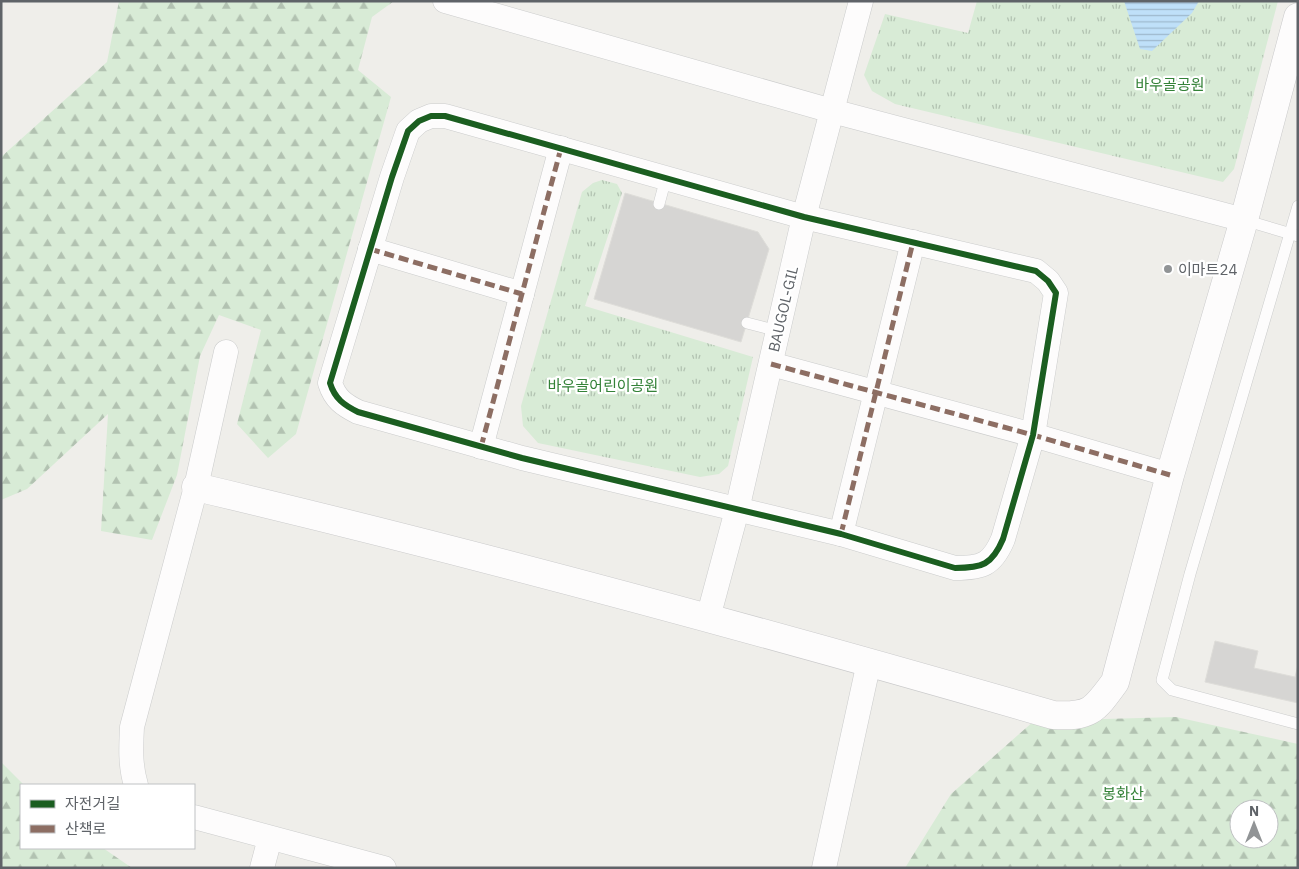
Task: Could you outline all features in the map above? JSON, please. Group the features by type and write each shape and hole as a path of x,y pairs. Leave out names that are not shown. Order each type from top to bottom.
{"street":[{"path":"445,1 832,111 1244,220"},
{"name":"BAUGOL-GIL","path":"708,618 737,510 804,217 861,1"},
{"path":"196,487 348,522 870,662 1053,715 1077,716 1097,707 1115,682 1170,475 1244,220 1298,17"},
{"path":"431,116 445,116 804,217 1036,271 1056,293 1033,434 1003,539 997,554 986,563 975,568 956,568 841,534 482,447 358,412 348,407 334,395 330,383 408,130 419,121 431,116"},
{"path":"482,447 562,148"},
{"path":"841,534 913,242"},
{"path":"370,249 522,294"},
{"path":"136,784 132,774 130,752 132,727 196,487 226,352"},
{"path":"771,364 1033,434 1170,475"},
{"path":"824,868 870,662"},
{"path":"195,818 384,868"},
{"path":"262,868 270,838"}],"lane":[{"path":"659,204 666,178"},
{"path":"1298,206 1293,235 1190,574 1162,680 1172,690 1298,724"},
{"path":"1244,220 1293,235"},
{"path":"747,323 778,331"}],"green space":[{"path":"119,1 394,1 372,17 358,70 391,97 296,434 268,458 237,424 261,330 219,315 200,356 177,475 152,540 101,531 108,414 27,489 1,500 1,157 107,62"},
{"name":"바우골공원","path":"977,1 1278,1 1234,169 1223,182 895,104 872,91 864,75 885,14 968,33"},
{"name":"바우골어린이공원","path":"602,180 617,184 622,193 585,306 753,357 728,466 719,474 700,477 538,443 523,426 521,406 582,192 593,183"},
{"name":"봉화산","path":"1176,717 1298,744 1298,868 905,868 951,794 1034,721"},
{"path":"1,762 23,784 20,784 20,849 104,849 132,868 1,868"}],"water":[{"path":"1124,1 1199,1 1192,13 1152,51 1140,49"}],"building":[{"path":"625,193 758,232 769,249 741,342 594,299"},
{"path":"1215,641 1258,651 1254,668 1295,677 1298,665 1298,703 1205,682"}],"marked path":[{"path":"481,447 561,148"},
{"path":"841,534 913,242"},
{"path":"370,249 522,294"},
{"path":"771,364 1033,435 1170,475"}],"cycle path":[{"path":"431,116 445,116 804,217 1036,271 1048,281 1056,293 1033,435 1003,539 995,554 990,560 979,566 955,568 841,534 522,458 358,412 344,404 337,397 330,383 392,177 408,131 419,121 431,116"}],"place":[{"name":"이마트24","path":"1168,269"}]}
